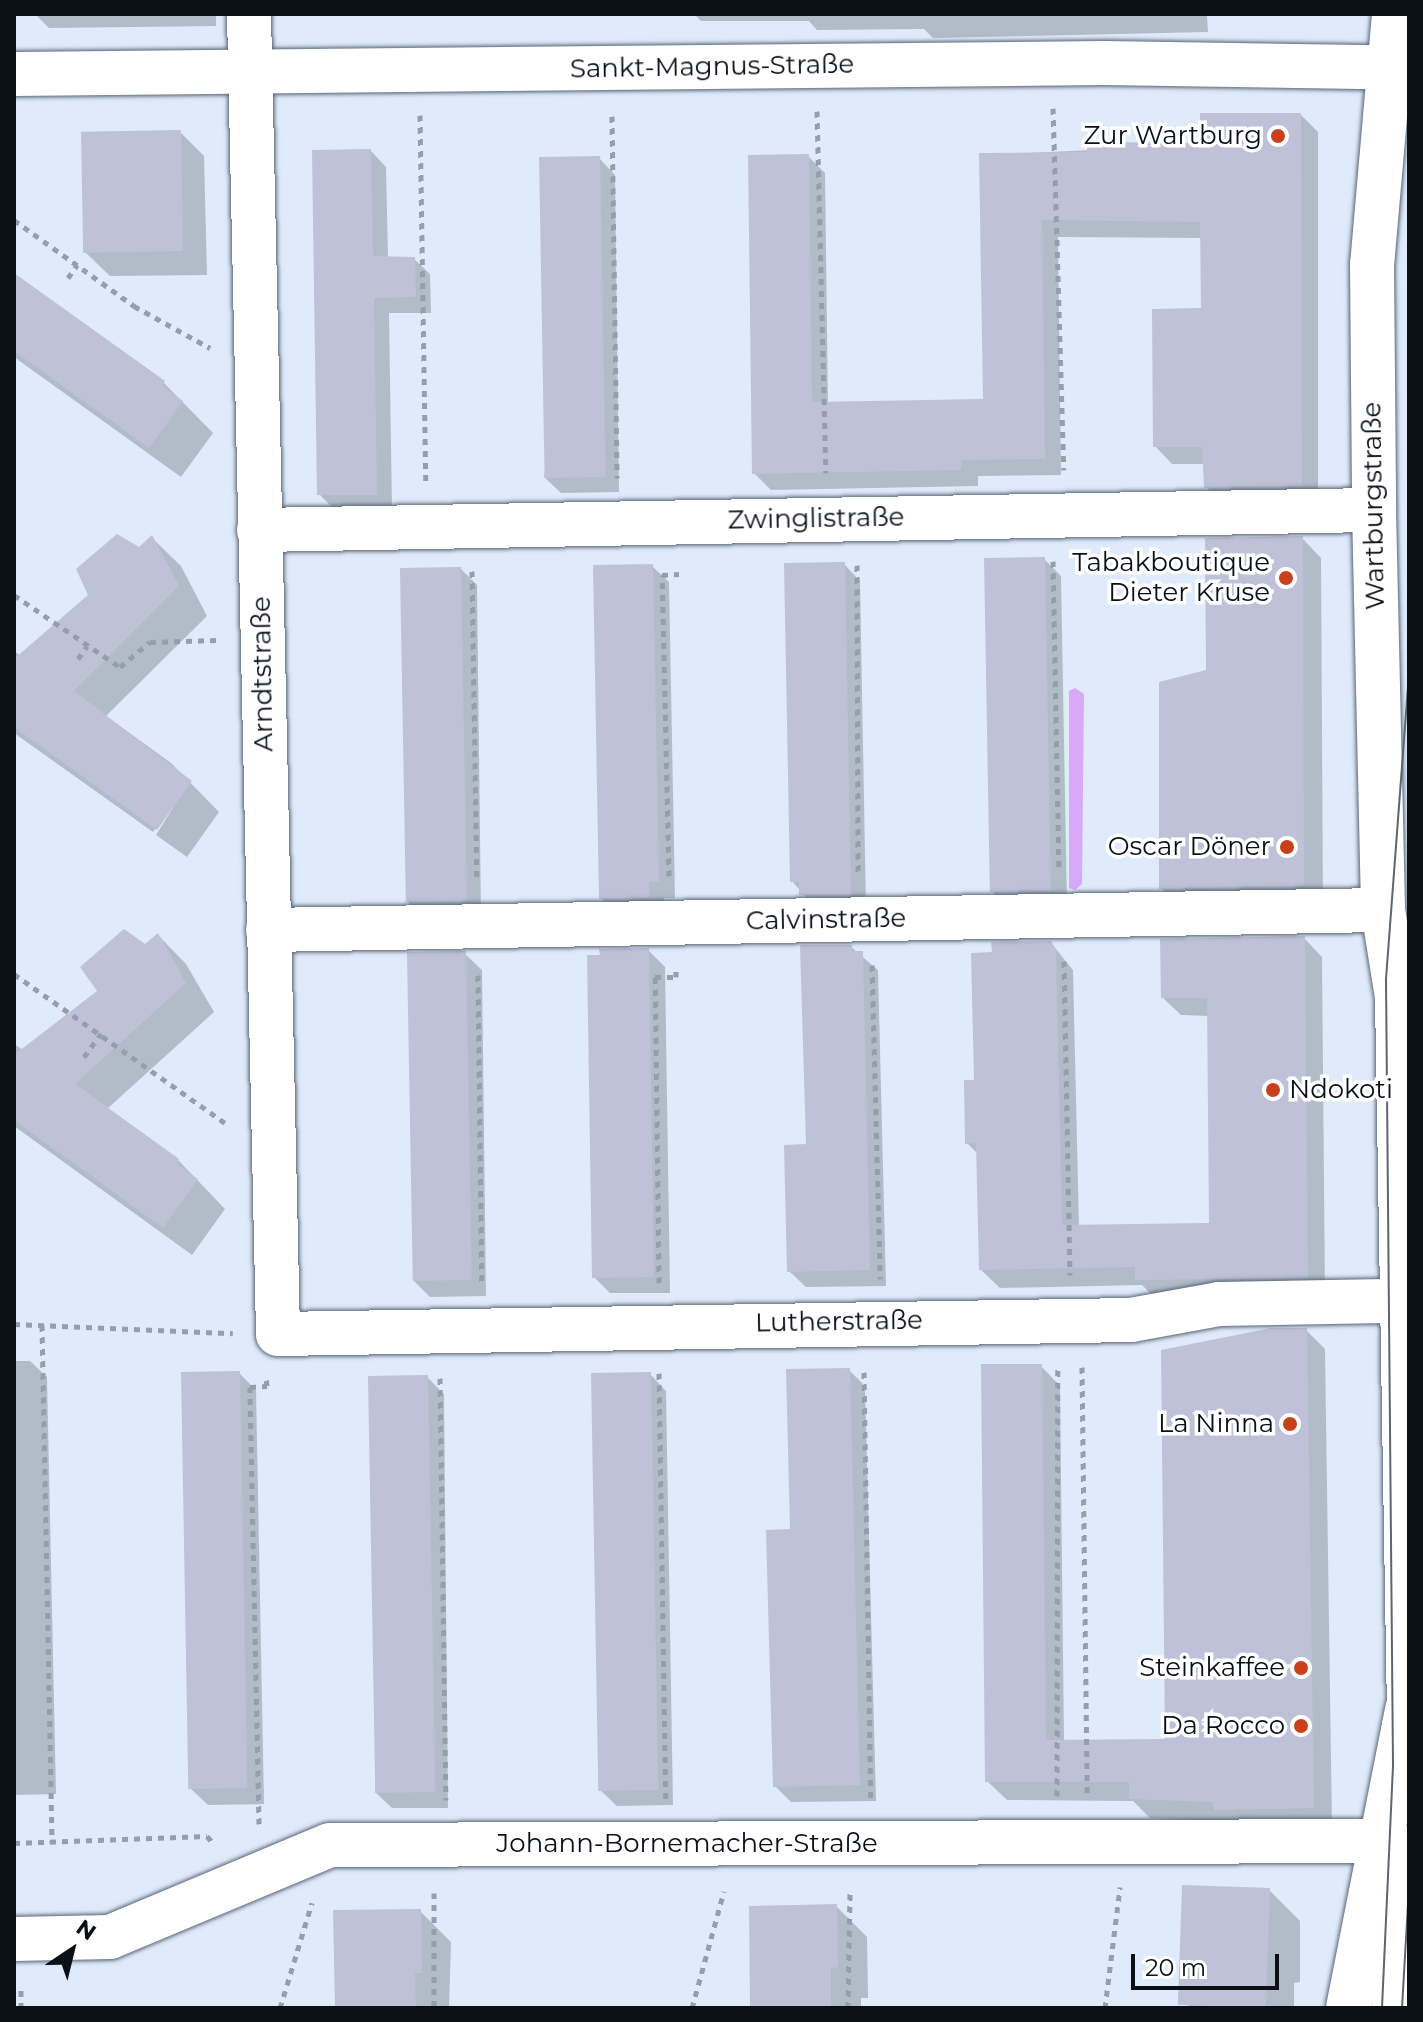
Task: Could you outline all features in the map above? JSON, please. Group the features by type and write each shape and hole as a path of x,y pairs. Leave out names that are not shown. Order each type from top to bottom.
{"street":[{"name":"Arndtstraße","path":"249,14 278,1334"},
{"name":"Wartburgstraße","path":"1348,2008 1408,1711 1399,1301 1396,925 1374,510 1372,264 1400,68 1394,14"},
{"name":"Sankt-Magnus-Straße","path":"14,74 1304,62 1400,68"},
{"name":"Zwinglistraße","path":"259,530 1374,510"},
{"name":"Calvinstraße","path":"268,930 858,920 1062,937 1396,925"},
{"name":"Lutherstraße","path":"278,1334 881,1320 1131,1320 1219,1304 1399,1301"},
{"path":"1393,2008 1408,1711"},
{"name":"Johann-Bornemacher-Straße","path":"14,1939 110,1937 330,1845 1380,1841"}],"path":[{"path":"1054,134 1065,514"},
{"path":"819,136 826,518"},
{"path":"613,140 618,523"},
{"path":"421,161 426,526"},
{"path":"14,220 134,306 256,374"},
{"path":"68,278 77,265"},
{"path":"1053,559 1071,1319 1082,1355 1090,1842"},
{"path":"858,567 858,920"},
{"path":"472,574 478,926"},
{"path":"670,923 662,575 682,574"},
{"path":"14,595 120,667 150,642 262,638"},
{"path":"78,659 87,646"},
{"path":"872,967 881,1320"},
{"path":"478,972 482,1330"},
{"path":"14,974 274,1157"},
{"path":"659,1326 655,977 676,977"},
{"path":"84,1057 101,1034"},
{"path":"14,1324 278,1334"},
{"path":"42,1325 52,1843"},
{"path":"1058,1377 1090,1842 1105,2008"},
{"path":"660,1379 666,1844"},
{"path":"848,2008 861,1843 864,1383"},
{"path":"254,1877 250,1387 267,1386"},
{"path":"434,2008 439,1844 440,1388"},
{"path":"14,1843 207,1836 254,1877"},
{"path":"692,2008 736,1844"},
{"path":"280,2008 330,1845"}],"shaded area":[{"path":"1075,688 1084,694 1082,884 1075,890 1069,888 1069,691"}],"building":[{"path":"1200,113 1301,113 1302,486 1204,488 1202,447 1153,447 1152,309 1201,308 1200,222 1042,220 1045,459 962,460 961,470 752,474 748,155 809,154 812,402 983,399 979,153 1087,152 1087,142 1200,143"},
{"path":"181,130 183,251 83,253 81,132"},
{"path":"371,149 373,256 415,257 416,297 374,298 377,495 317,495 312,150"},
{"path":"600,156 606,477 545,478 539,157"},
{"path":"14,273 165,381 162,386 183,401 149,448 14,351"},
{"path":"117,534 139,547 152,535 179,586 74,691 192,781 157,830 14,727 14,659 88,595 76,569"},
{"path":"1303,536 1304,886 1159,889 1159,682 1206,670 1205,538"},
{"path":"1045,557 1051,891 990,892 984,558"},
{"path":"845,562 851,895 799,895 799,882 790,882 784,563"},
{"path":"653,564 659,882 649,882 649,898 599,899 593,565"},
{"path":"461,567 467,901 406,902 400,568"},
{"path":"124,929 145,944 158,933 186,983 75,1084 179,1159 176,1163 198,1179 163,1228 14,1120 14,1055 97,991 80,967"},
{"path":"1305,936 1308,1278 1135,1280 1135,1267 979,1270 976,1143 965,1144 964,1080 974,1080 971,953 992,952 991,942 1051,941 1056,950 1062,1225 1209,1223 1207,998 1161,998 1160,939"},
{"path":"800,945 852,945 852,951 863,951 870,1270 787,1272 784,1145 806,1144"},
{"path":"649,948 654,1277 592,1278 587,955 600,955 599,949"},
{"path":"466,951 472,1280 413,1281 407,952"},
{"path":"1271,1328 1307,1328 1314,1808 1214,1810 1213,1802 1129,1799 1129,1782 985,1782 981,1364 1042,1364 1046,1740 1165,1739 1161,1350"},
{"path":"850,1368 860,1785 773,1787 766,1530 790,1529 786,1369"},
{"path":"240,1371 247,1788 188,1789 181,1372"},
{"path":"651,1372 658,1790 598,1791 591,1373"},
{"path":"428,1375 435,1792 375,1793 368,1376"},
{"path":"1182,1885 1270,1888 1266,2008 1178,2005"},
{"path":"837,1904 838,1967 831,1968 831,2008 750,2008 749,1906"},
{"path":"421,1909 422,1973 415,1973 416,2008 335,2008 333,1910"}],"tram line":[{"path":"1382,2008 1393,1765 1386,979 1409,670"},
{"path":"1402,2008 1409,1888"}],"place":[{"name":"Zur Wartburg","path":"1278,136"},
{"name":"Tabakboutique Dieter Kruse","path":"1286,578"},
{"name":"Oscar Döner","path":"1287,847"},
{"name":"Ndokoti","path":"1273,1090"},
{"name":"La Ninna","path":"1290,1424"},
{"name":"Steinkaffee","path":"1301,1668"},
{"name":"Da Rocco","path":"1301,1726"}]}
